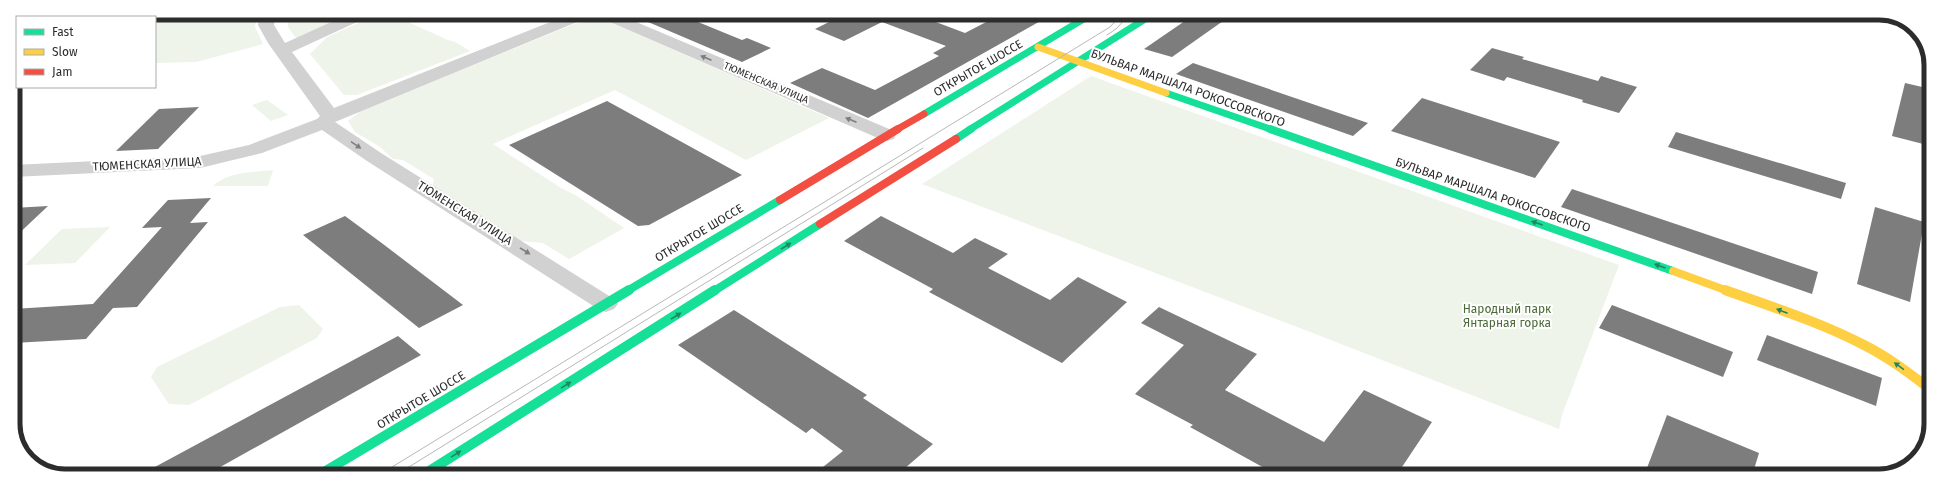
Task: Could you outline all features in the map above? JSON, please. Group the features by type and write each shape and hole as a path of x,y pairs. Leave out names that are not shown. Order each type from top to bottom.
{"street":[{"path":"267,20 266,25 281,51 327,119"},
{"path":"281,51 349,20"},
{"name":"ТЮМЕНСКАЯ УЛИЦА","path":"20,171 200,162 255,149 571,20"},
{"name":"ТЮМЕНСКАЯ УЛИЦА","path":"616,20 887,135"},
{"name":"ОТКРЫТОЕ ШОССЕ","path":"329,469 1082,20"},
{"path":"433,469 1144,20"},
{"name":"БУЛЬВАР МАРШАЛА РОКОССОВСКОГО","path":"1038,47 1303,142 1691,277 1823,326 1865,345 1895,363 1924,385"},
{"name":"ТЮМЕНСКАЯ УЛИЦА","path":"327,119 374,157 606,304"}],"green space":[{"path":"156,20 256,20 255,27 263,44 196,62 156,63"},
{"path":"288,20 339,20 296,38 288,27"},
{"path":"365,20 407,20 408,22 455,42 470,51 357,95 344,95 310,54 327,37"},
{"path":"489,20 532,20 525,23"},
{"path":"591,21 610,22 829,118 746,160 615,90 493,144 561,188 577,196 624,228 569,259 543,243 521,241 435,189 433,184 434,179 403,160 393,159 380,147 355,132 348,121 361,111 574,24"},
{"name":"Народный парк Янтарная горка","path":"1091,76 1619,265 1562,415 1559,429 1305,330 922,184"},
{"path":"267,100 288,115 271,121 252,105"},
{"path":"273,170 268,186 213,186 219,181 233,175"},
{"path":"110,227 75,263 25,265 62,229"},
{"path":"299,305 323,329 317,338 189,405 169,404 151,377 157,367 280,307"}],"building":[{"path":"643,20 693,20 742,40 747,38 771,48 742,62"},
{"path":"833,20 843,22 847,20 931,20 965,33 990,20 1000,22 1004,20 1042,20 868,118 790,83 822,68 875,90 939,56 933,53 946,46 882,22 844,41 815,29"},
{"path":"1186,20 1224,20 1172,57 1144,49"},
{"path":"1492,48 1524,57 1522,59 1598,81 1601,76 1637,87 1619,113 1582,102 1583,100 1507,77 1504,81 1470,70"},
{"path":"1193,63 1368,123 1353,136 1176,74"},
{"path":"1905,83 1924,87 1924,144 1892,136"},
{"path":"1422,98 1560,142 1535,178 1391,131"},
{"path":"607,101 742,175 649,225 638,226 509,145"},
{"path":"199,107 158,149 116,151 159,109"},
{"path":"1676,132 1846,183 1841,199 1668,147"},
{"path":"1572,189 1818,272 1812,294 1561,207"},
{"path":"211,198 190,223 208,222 137,307 113,308 86,339 20,343 20,309 93,304 162,227 142,228 168,200"},
{"path":"48,206 20,232 20,208"},
{"path":"1875,207 1924,222 1910,302 1857,284"},
{"path":"345,216 463,305 419,328 303,235"},
{"path":"881,216 953,253 975,238 1008,254 988,268 1050,300 1078,277 1127,302 1062,363 929,292 933,289 844,241"},
{"path":"1612,305 1733,352 1723,377 1599,328"},
{"path":"1159,307 1257,354 1225,390 1324,442 1364,390 1432,422 1401,469 1266,469 1190,427 1193,425 1135,394 1184,345 1141,323"},
{"path":"734,310 867,395 863,398 933,444 904,469 820,469 843,451 812,428 806,433 678,345"},
{"path":"1767,335 1882,378 1876,406 1757,360"},
{"path":"398,336 421,355 217,469 151,469"},
{"path":"1667,415 1759,453 1754,469 1647,469"}],"tram line":[{"path":"389,469 1110,27 1116,20"},
{"path":"1107,35 1116,29 1124,20"},
{"path":"406,469 923,148"}],"traffic: fast":[{"path":"924,114 1082,20"},
{"path":"956,139 1144,20"},
{"path":"1166,93 1673,271"},
{"path":"329,469 780,200"},
{"path":"432,469 820,224"}],"traffic: slow":[{"path":"1038,47 1166,93"},
{"path":"1673,271 1823,326 1865,345 1895,363 1924,385"}],"traffic: jam":[{"path":"780,200 924,114"},
{"path":"820,224 956,139"}]}
